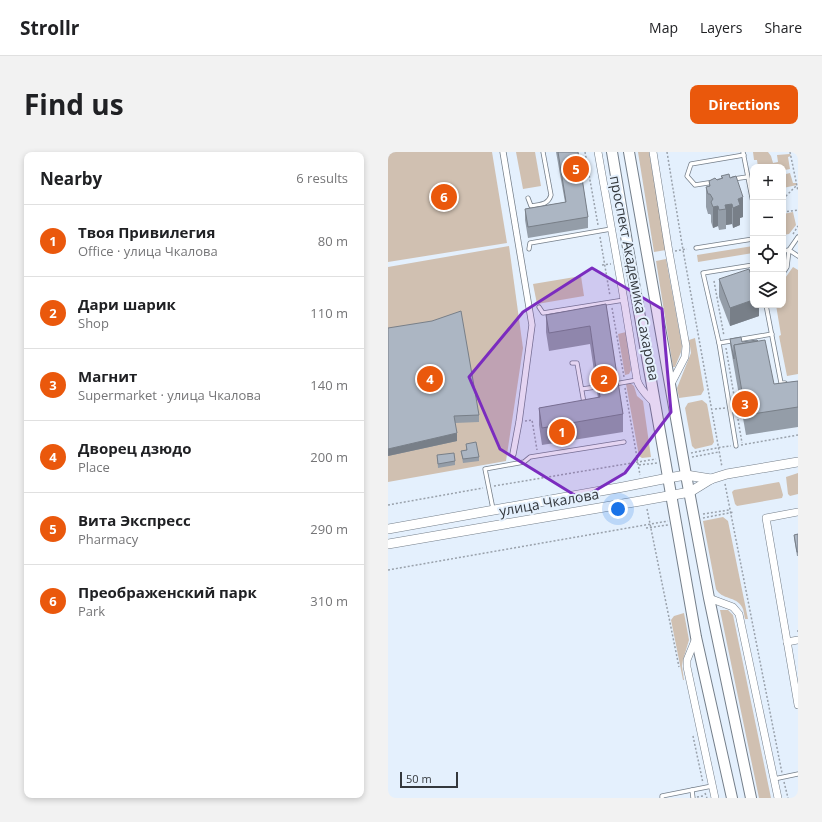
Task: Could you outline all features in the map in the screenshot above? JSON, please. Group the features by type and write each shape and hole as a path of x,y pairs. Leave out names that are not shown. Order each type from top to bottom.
{"main road":[{"name":"проспект Академика Сахарова","path":"612,152 696,637 732,798"},
{"name":"проспект Академика Сахарова","path":"630,152 686,475 751,798"}],"street":[{"path":"503,152 532,325 519,422 513,454"},
{"name":"проспект Академика Сахарова","path":"598,152 637,380 643,392 656,404"},
{"name":"проспект Академика Сахарова","path":"653,152 686,346 685,357 670,384"},
{"name":"улица Чкалова","path":"388,544 690,492 711,478 798,462"},
{"name":"улица Чкалова","path":"388,528 686,475 711,478"},
{"path":"798,512 766,518 798,705"},
{"path":"710,598 733,607 739,614 778,798"},
{"name":"проспект Академика Сахарова","path":"696,637 687,667 716,798"},
{"path":"787,642 798,640"}],"lane":[{"path":"528,198 531,206 546,203 550,200 551,195 544,152"},
{"path":"717,181 695,184 687,176 691,164 743,154 752,200"},
{"path":"732,179 747,177"},
{"path":"529,249 530,243 611,229"},
{"path":"784,272 787,267 789,250 798,237"},
{"path":"696,248 750,239"},
{"path":"786,250 789,250 798,256"},
{"path":"736,446 719,343 703,273 750,265"},
{"path":"539,308 543,313 624,300"},
{"path":"767,308 781,383 787,382"},
{"path":"569,309 570,315"},
{"path":"719,343 772,334"},
{"path":"572,363 577,364 584,403 581,406"},
{"path":"616,384 637,380"},
{"path":"582,389 596,387"},
{"path":"493,510 486,469 524,462 530,457 624,442"},
{"path":"773,779 798,774"},
{"path":"662,798 662,796 713,786"},
{"path":"692,790 693,798"}],"path":[{"path":"790,152 798,191"},
{"path":"786,196 797,185"},
{"path":"786,212 798,210"},
{"path":"714,281 726,342 742,445"},
{"path":"519,422 532,420 537,450"},
{"path":"683,454 798,436"},
{"path":"388,505 665,457"},
{"path":"388,570 650,524"}],"highlighted area":[{"path":"592,268 662,309 671,412 625,473 581,499 500,449 469,377 523,312"}],"shaded area":[{"path":"388,152 492,152 507,243 388,262"},
{"path":"516,152 535,152 541,186 523,189"},
{"path":"638,152 649,152 666,250 654,252"},
{"path":"753,152 768,152 773,163 778,162 777,155 790,154 791,156 788,157 790,169 786,170 786,164 758,164 757,160 754,160"},
{"path":"790,173 793,183 797,183 797,185 786,187 786,174"},
{"path":"793,212 796,225 789,234 786,234 786,213"},
{"path":"509,246 523,348 506,461 388,482 388,267"},
{"path":"750,246 750,253 698,262 697,255"},
{"path":"666,259 682,346 675,367 673,367 656,261"},
{"path":"793,267 798,270 798,374 787,376 779,336 781,335 776,308 786,308 786,277"},
{"path":"581,276 584,296 537,304 533,284"},
{"path":"626,332 631,370 629,374 625,375 618,334"},
{"path":"695,338 704,390 701,395 679,398 677,388 691,353 689,340"},
{"path":"630,383 634,386 637,396 643,401 651,457 642,458 639,456 626,384"},
{"path":"702,400 707,404 714,442 712,445 695,449 692,446 685,408 688,403"},
{"path":"798,473 798,494 790,496 788,494 786,477"},
{"path":"779,482 783,495 782,498 737,506 735,504 732,492 734,490"},
{"path":"723,517 728,521 748,619 745,619 742,607 736,601 722,595 716,589 703,521"},
{"path":"720,610 728,610 733,615 771,798 759,798"},
{"path":"684,613 689,640 682,666 683,680 671,620 674,616"}],"building":[{"path":"558,152 578,152 588,217 528,227 525,209 566,202"},
{"path":"729,174 730,178 736,176 743,197 738,199 740,205 733,208 732,204 725,205 726,209 719,210 718,206 713,207 711,202 713,199 710,194 708,194 706,187 710,186 709,181 715,178 717,180 723,178 721,176"},
{"path":"749,269 750,301 730,308 719,279"},
{"path":"606,304 623,414 542,428 539,408 600,397 590,326 549,333 546,315"},
{"path":"461,311 479,415 454,416 457,433 388,449 388,328 432,321"},
{"path":"741,337 742,342 758,341 734,345 734,359 730,339"},
{"path":"765,340 774,384 798,381 798,407 746,415 734,345"},
{"path":"476,442 479,457 463,459 461,451 467,450 466,444"},
{"path":"454,453 455,461 438,464 437,455"},
{"path":"798,534 798,552 797,552 794,535"}],"place":[{"name":"Вита Экспресс","path":"576,169"},
{"name":"Преображенский парк","path":"444,197"},
{"name":"Дворец дзюдо","path":"430,379"},
{"name":"Дари шарик","path":"604,379"},
{"name":"Магнит","path":"745,404"},
{"name":"Твоя Привилегия","path":"562,432"}]}
